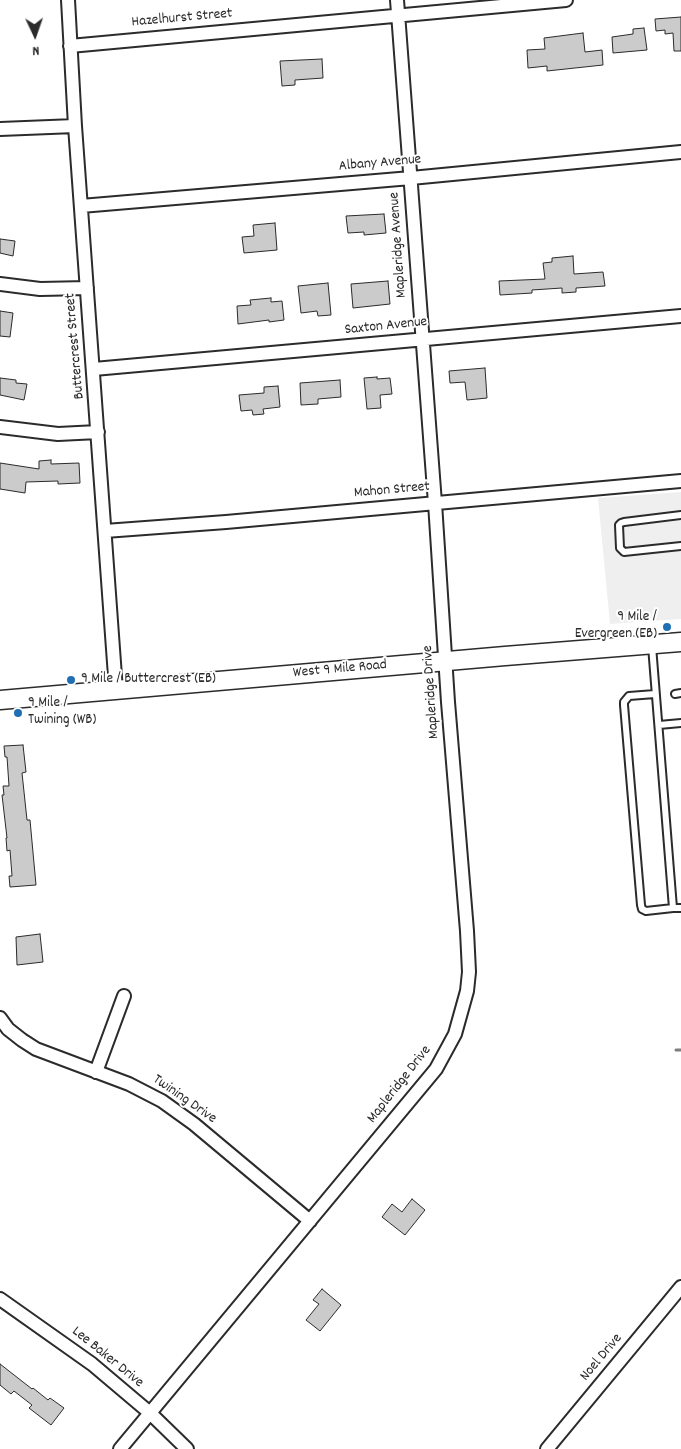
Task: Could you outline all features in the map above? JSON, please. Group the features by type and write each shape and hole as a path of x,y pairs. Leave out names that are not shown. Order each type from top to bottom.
{"main road":[{"name":"West 9 Mile Road","path":"0,700 681,642"}],"street":[{"name":"Buttercrest Street","path":"68,0 75,126 116,690"},
{"name":"Mapleridge Avenue","path":"397,0 412,178 435,503"},
{"name":"Hazelhurst Street","path":"70,46 558,0"},
{"path":"0,129 75,126"},
{"name":"Albany Avenue","path":"81,206 412,178 681,152"},
{"path":"0,284 40,288 87,288"},
{"name":"Saxton Avenue","path":"94,369 681,316"},
{"path":"0,427 51,433 98,432"},
{"name":"Mahon Street","path":"105,531 681,481"},
{"name":"Mapleridge Drive","path":"120,1449 436,1069 455,1034 464,1005 469,972 435,503"},
{"path":"96,1072 124,996"},
{"name":"Twining Drive","path":"0,1018 8,1029 27,1044 143,1090 182,1115 310,1221"},
{"name":"Noel Drive","path":"547,1449 681,1287"},
{"name":"Lee Baker Drive","path":"0,1299 85,1359 150,1414 187,1449"}],"lane":[{"path":"681,515 624,522 619,525 620,548 624,552 681,546"},
{"path":"652,645 673,908"},
{"path":"655,694 629,696 624,702 641,906 646,911 681,908"},
{"path":"658,725 681,723"}],"shaded area":[{"path":"681,492 681,619 610,624 598,498"}],"building":[{"path":"681,17 681,51 674,51 673,33 665,34 665,30 656,31 655,19"},
{"path":"644,28 647,50 613,53 612,37 633,34 633,29"},
{"path":"583,33 585,52 602,50 603,65 547,71 547,66 528,68 527,50 545,49 544,38"},
{"path":"322,59 323,78 295,80 295,85 282,86 280,61"},
{"path":"384,214 386,233 364,235 364,232 348,233 346,216"},
{"path":"275,223 277,250 244,253 242,237 254,236 253,225"},
{"path":"0,239 15,241 13,256 0,253"},
{"path":"573,256 574,274 603,272 605,286 576,288 576,292 562,293 562,288 532,290 532,293 500,295 499,281 545,279 543,263 552,262 552,258"},
{"path":"388,281 390,304 353,308 351,284"},
{"path":"328,283 331,315 318,316 317,311 301,313 298,286"},
{"path":"271,298 271,302 282,301 284,320 238,324 237,306 251,305 250,300"},
{"path":"0,311 13,313 10,337 0,336"},
{"path":"485,368 487,398 467,400 465,382 450,383 449,371"},
{"path":"377,377 377,379 390,378 392,394 380,395 381,408 367,409 364,378"},
{"path":"0,378 16,380 16,383 27,384 24,400 0,395"},
{"path":"340,380 341,397 318,399 318,404 301,405 300,383"},
{"path":"278,386 280,407 263,409 264,414 253,415 252,410 241,411 239,395 264,393 264,387"},
{"path":"51,460 51,464 79,463 80,483 58,484 58,481 26,482 25,493 0,489 0,463 39,469 39,461"},
{"path":"23,745 26,772 22,773 27,820 30,820 36,885 10,887 9,876 12,876 10,850 7,851 2,795 4,795 3,786 9,786 7,757 5,757 4,746"},
{"path":"40,934 43,962 17,965 16,937"},
{"path":"412,1199 425,1210 405,1235 382,1217 392,1204 402,1212"},
{"path":"322,1289 341,1305 320,1331 306,1320 319,1304 313,1300"},
{"path":"0,1364 48,1400 50,1398 64,1408 51,1425 29,1408 32,1405 14,1391 11,1394 0,1385"}],"waterway":[{"path":"676,1050 681,1050"}],"place":[{"name":"9 Mile / Evergreen (EB)","path":"667,627"},
{"name":"9 Mile / Buttercrest (EB)","path":"71,680"},
{"name":"9 Mile / Twining (WB)","path":"18,713"}]}
